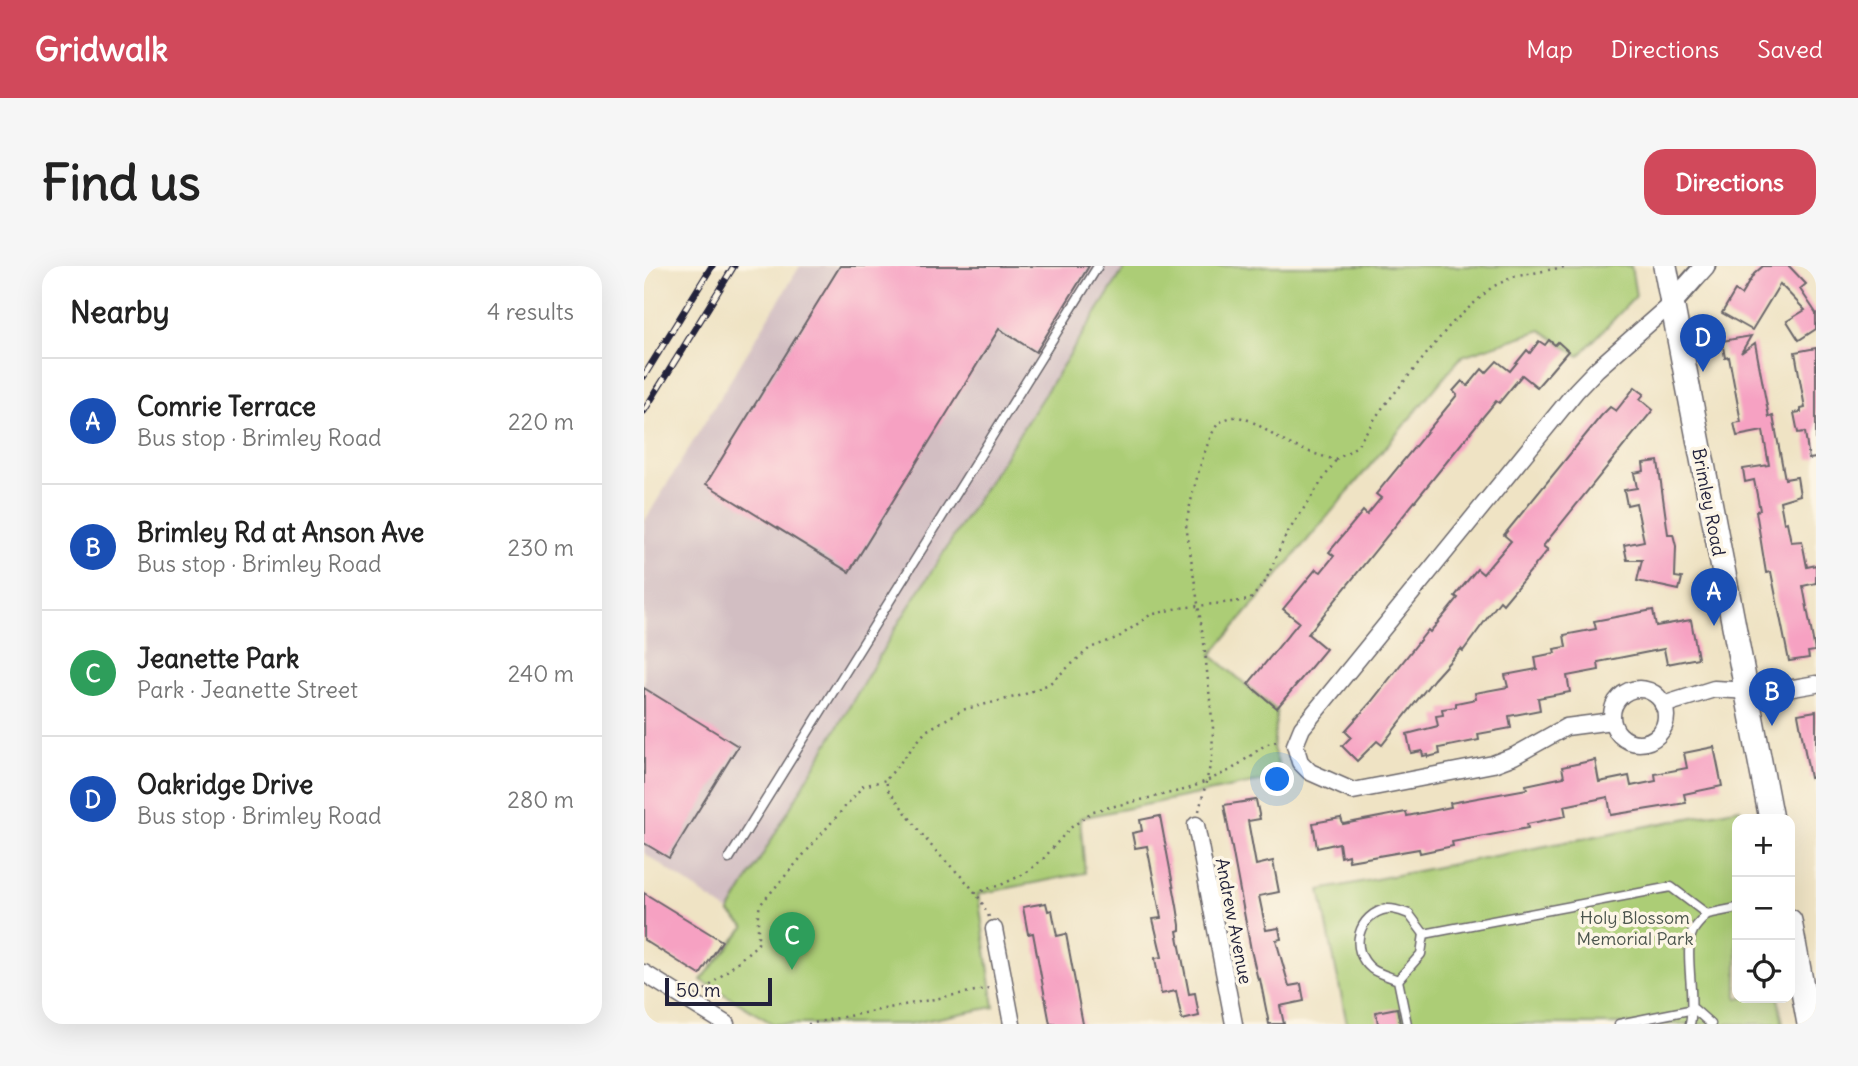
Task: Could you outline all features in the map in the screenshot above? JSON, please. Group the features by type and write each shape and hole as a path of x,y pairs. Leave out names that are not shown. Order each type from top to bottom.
{"main road":[{"name":"Brimley Road","path":"1665,266 1770,814"},
{"path":"1794,940 1809,1024"}],"street":[{"path":"1612,721 1566,727 1514,756 1493,764 1353,791 1305,768 1295,751 1296,738 1302,728 1576,391 1672,303 1705,266"},
{"path":"1664,705 1714,688 1770,692 1816,684"},
{"path":"1631,690 1650,691 1664,705 1664,724 1660,733 1652,740 1642,743 1623,738 1612,721 1616,702 1631,690"},
{"name":"Andrew Avenue","path":"1196,825 1234,1024"},
{"path":"994,929 1012,1024"},
{"path":"644,973 726,1024"}],"lane":[{"path":"729,859 1098,266"},
{"path":"1424,934 1671,887 1707,914"},
{"path":"1389,909 1409,914 1424,934 1421,954 1398,980 1372,968 1360,953 1359,932 1369,916 1389,909"},
{"path":"1690,1024 1694,1009 1689,947 1692,932 1707,914 1732,909"},
{"path":"1398,980 1407,1024"},
{"path":"1619,1024 1694,1009"},
{"path":"1694,1009 1711,1024"}],"path":[{"path":"705,990 758,944 760,905 778,882 863,786 886,780 926,731 962,710 1023,695 1049,684 1090,648 1119,637 1150,615 1250,600 1265,582 1286,535 1336,460 1357,446 1380,411 1451,324 1492,287 1513,277 1569,266"},
{"path":"1196,825 1212,758 1213,728 1204,643 1186,525 1208,446 1218,424 1232,416 1247,420 1283,441 1315,455 1336,460"},
{"path":"975,893 1026,873 1044,858 1069,829 1093,811 1188,789 1231,770 1265,745 1277,741"},
{"path":"886,780 888,790 935,850 963,876 983,904 994,929"},
{"path":"808,1024 1005,985"}],"shaded area":[{"path":"800,266 1126,266 898,624 729,912 644,853 644,522"}],"green space":[{"path":"1126,266 1631,266 1636,296 1579,356 1541,330 1462,356 1211,655 1277,711 1273,748 1282,777 1080,818 1085,873 978,894 994,1007 908,1024 773,1024 701,980 745,927 729,912 898,624"},
{"name":"Holy Blossom Memorial Park","path":"1740,808 1741,814 1732,814 1732,1003 1779,1003 1783,1024 1347,1024 1320,890"}],"building":[{"path":"840,266 1089,266 1036,352 999,329 849,572 706,484"},
{"path":"1763,266 1789,266 1806,284 1800,289 1816,313 1816,329 1799,340 1787,321 1805,310 1780,284 1752,330 1722,313 1735,291 1741,295 1754,274"},
{"path":"1751,336 1741,353 1755,343 1769,417 1773,416 1785,479 1797,477 1800,495 1780,501 1784,523 1787,522 1791,542 1802,541 1807,567 1816,565 1816,583 1803,586 1815,651 1808,652 1809,658 1789,661 1771,572 1766,573 1756,511 1760,510 1754,480 1745,482 1743,469 1769,465 1763,431 1737,436 1734,423 1741,422 1729,357 1725,358 1722,341"},
{"path":"1549,340 1555,345 1558,342 1568,351 1537,387 1522,375 1499,403 1496,401 1482,418 1308,634 1326,649 1277,708 1248,684 1299,622 1283,609 1316,569 1321,572 1334,556 1329,552 1363,511 1367,515 1381,498 1376,494 1457,395 1453,391 1462,381 1468,386 1482,369 1486,373 1497,361 1510,371 1527,350 1530,353 1539,341 1545,345"},
{"path":"1816,348 1816,458 1809,459 1805,432 1798,433 1794,413 1805,408 1795,352"},
{"path":"1635,387 1644,394 1640,399 1653,410 1543,546 1548,550 1503,604 1500,601 1463,651 1461,649 1434,679 1382,745 1377,741 1357,761 1342,746 1351,737 1345,731 1428,630 1430,632 1450,608 1458,598 1455,596 1477,569 1483,574 1511,541 1504,535 1601,416 1610,407 1616,411"},
{"path":"1658,461 1668,534 1673,534 1676,546 1675,577 1682,578 1679,590 1637,581 1642,560 1627,560 1624,545 1644,541 1636,503 1627,505 1624,490 1637,488 1634,473 1644,471 1643,463"},
{"path":"1653,610 1656,626 1691,620 1698,658 1667,664 1664,649 1598,662 1599,670 1567,676 1570,692 1538,698 1540,710 1509,716 1511,728 1478,734 1479,740 1439,748 1440,754 1428,757 1423,756 1422,751 1411,753 1407,734 1438,726 1436,716 1443,715 1442,709 1476,699 1475,693 1508,687 1505,675 1537,669 1535,657 1555,653 1554,649 1566,647 1564,635 1596,629 1594,621"},
{"path":"644,688 738,746 669,858 644,843"},
{"path":"1816,711 1816,777 1810,778 1798,714"},
{"path":"1714,747 1722,786 1684,794 1686,803 1611,815 1608,797 1564,806 1566,816 1527,824 1528,828 1452,842 1453,846 1420,853 1419,849 1349,861 1348,855 1341,857 1339,843 1317,848 1313,823 1341,818 1343,824 1451,807 1450,803 1527,789 1526,785 1564,777 1562,767 1595,760 1599,782 1629,776 1631,786 1656,781 1655,774 1687,768 1684,753"},
{"path":"1256,800 1260,819 1248,821 1256,865 1273,861 1279,892 1259,896 1266,930 1279,928 1281,939 1276,940 1289,986 1301,984 1304,1001 1280,1006 1284,1024 1269,1024 1251,950 1224,805"},
{"path":"1160,816 1177,906 1180,930 1177,931 1189,994 1195,993 1199,1016 1182,1020 1176,991 1161,994 1155,958 1162,957 1153,919 1161,918 1147,846 1135,848 1132,833 1142,831 1140,820"},
{"path":"644,893 722,941 700,975 644,940"},
{"path":"1046,903 1048,911 1052,910 1057,936 1066,934 1083,1024 1050,1024 1033,933 1028,934 1023,907"},
{"path":"1397,1008 1400,1024 1378,1024 1376,1012"}],"railway":[{"path":"644,376 712,266"},
{"path":"644,411 734,266"}],"place":[{"name":"Oakridge Drive","path":"1703,372"},
{"name":"Comrie Terrace","path":"1714,626"},
{"name":"Brimley Rd at Anson Ave","path":"1772,726"},
{"name":"Jeanette Park","path":"792,970"}]}
